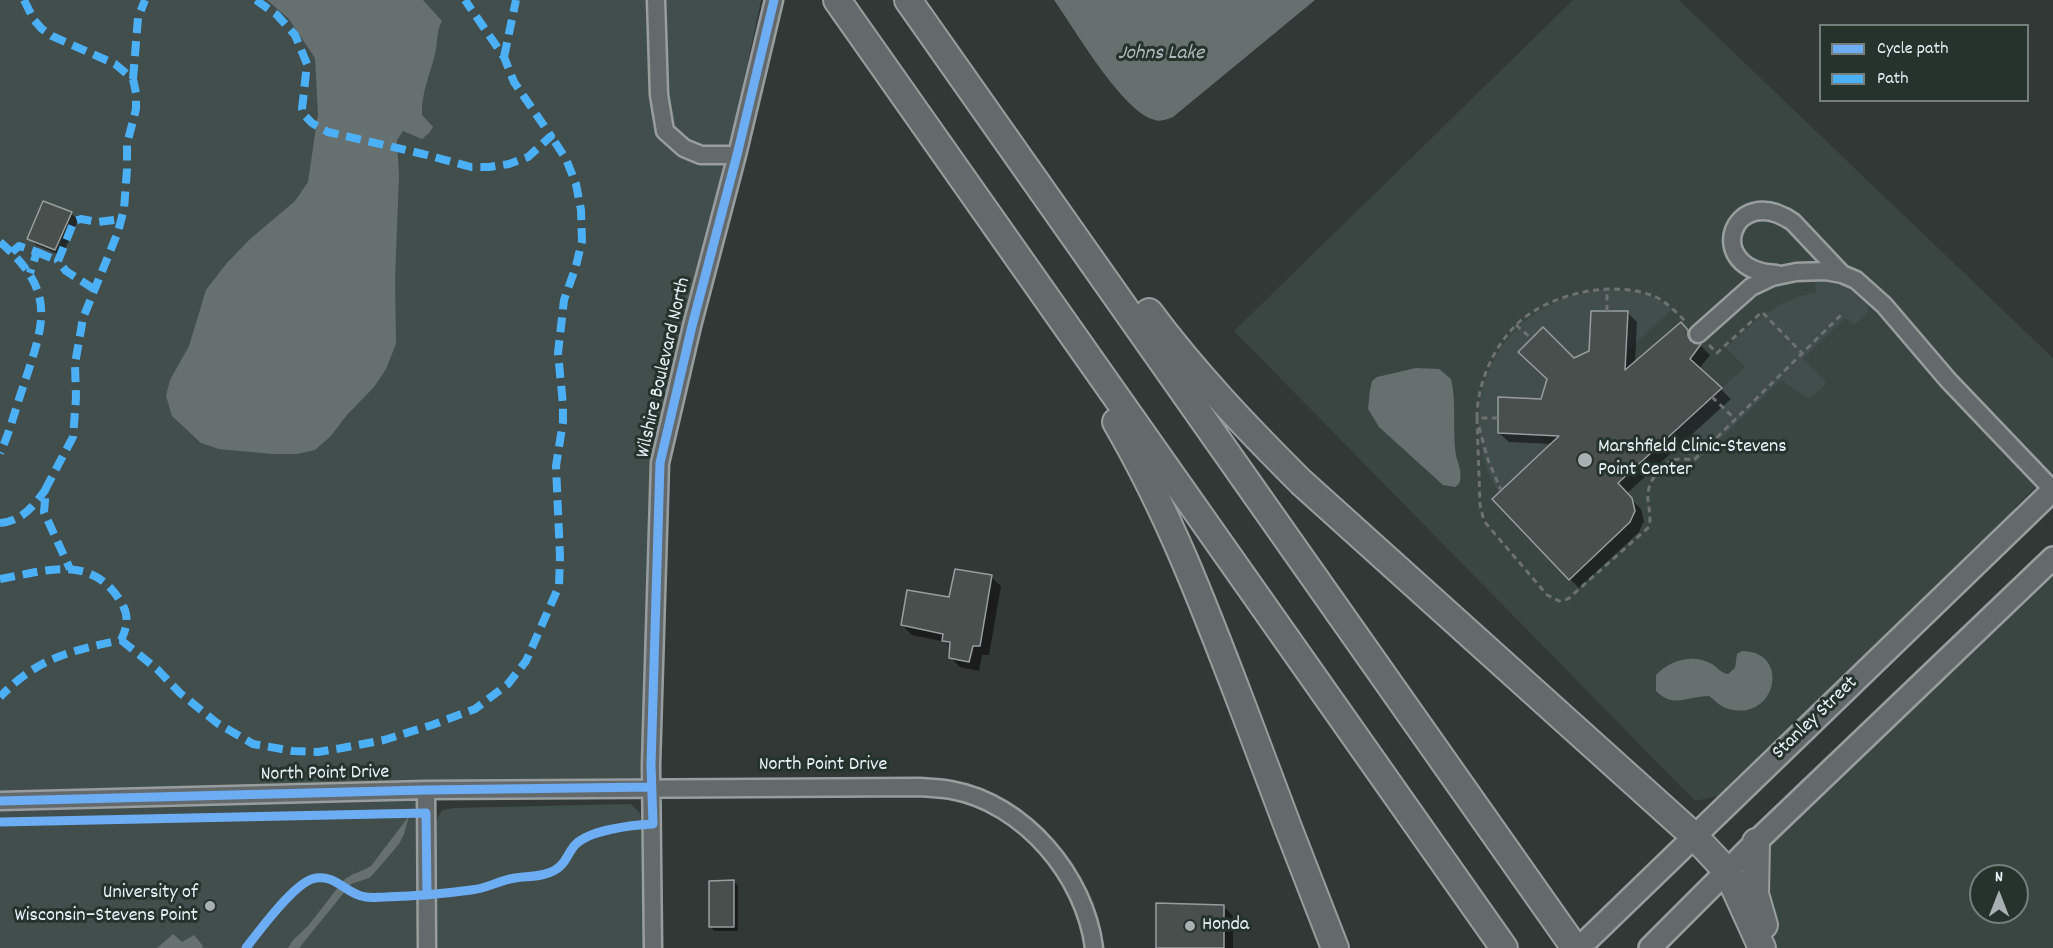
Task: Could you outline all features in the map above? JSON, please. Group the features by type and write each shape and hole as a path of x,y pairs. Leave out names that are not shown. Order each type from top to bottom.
{"highway":[{"path":"837,0 1504,948"},
{"path":"908,0 1577,948"},
{"path":"998,125 1024,140 1169,339 1240,421 1301,482 1694,836 1727,871 1762,948"},
{"path":"1104,379 1108,408 1132,450 1174,537 1214,633 1335,948"},
{"path":"1756,842 1755,894 1770,948"}],"main road":[{"name":"Stanley Street","path":"1577,948 2053,490"},
{"path":"1650,948 1756,842 2053,558"}],"street":[{"path":"656,0 659,95 665,131 684,148 701,155 737,155"},
{"name":"Wilshire Boulevard North","path":"653,948 651,788 660,463 774,0"},
{"path":"1842,274 1785,216 1764,211 1744,216 1734,227 1732,245 1735,253 1750,267 1771,274 1812,271 1842,274 1856,280 1884,305 1948,380 2053,490"},
{"path":"1698,334 1751,288 1762,281 1783,274"},
{"name":"North Point Drive","path":"0,801 426,790 919,787 953,790 990,803 1021,821 1048,847 1083,902 1094,948"},
{"path":"426,790 427,948"}],"path":[{"path":"1607,289 1607,311"},
{"path":"1802,352 1762,312 1717,353 1667,304 1656,297 1626,290 1590,290 1565,297 1540,308 1516,325 1492,359 1484,375 1477,418 1480,505 1484,520 1547,595 1559,601 1568,599 1649,527 1648,490 1652,479 1674,460 1694,460 1841,315"},
{"path":"1516,325 1532,339"},
{"path":"1712,397 1735,419"},
{"path":"1477,418 1498,418"},
{"path":"1477,418 1488,460 1502,490"}],"shaded area":[{"path":"0,0 761,0 692,326 664,444 651,787 426,790 427,948 0,948"},
{"path":"1573,0 1679,0 2053,358 2053,471 2017,505 2000,534 1718,796 1695,801 1234,331"},
{"path":"1815,281 1846,286 1859,294 1869,306 1867,313 1854,325 1845,318 1803,359 1825,381 1825,385 1809,399 1781,380 1696,462 1669,437 1745,367 1726,348 1778,306 1789,300 1816,293"},
{"path":"1607,289 1650,295 1672,309 1626,352 1628,311 1591,311 1589,351 1574,358 1518,352 1547,379 1541,399 1498,397 1498,433 1540,435 1547,448 1499,493 1484,458 1479,423 1482,390 1494,360 1513,333 1539,311 1570,296"},
{"path":"2053,558 2053,948 1762,948 1727,871"},
{"path":"629,804 640,813 643,835 645,948 432,948 431,856 436,822 442,810"}],"water":[{"path":"267,0 423,0 442,21 422,107 422,115 433,127 422,139 403,131 397,140 399,176 395,279 396,344 386,369 374,387 346,416 331,436 315,450 297,454 219,449 201,443 172,416 166,396 170,380 189,346 206,290 249,240 295,201 308,182 318,114 315,58 288,18"},
{"name":"Johns Lake","path":"1054,0 1315,0 1173,117 1159,121 1142,114 1114,86"},
{"path":"1416,368 1439,369 1451,379 1454,398 1455,446 1460,474 1459,484 1455,487 1443,485 1379,427 1368,409 1372,381 1377,377"},
{"path":"1742,651 1757,654 1767,662 1772,673 1772,685 1767,696 1758,705 1745,710 1729,709 1709,696 1675,700 1656,691 1656,675 1668,665 1682,660 1697,659 1712,664 1728,674 1735,668 1737,654"},
{"path":"409,816 399,844 376,871 369,878 351,884 299,948 288,948 343,881 371,866"},
{"path":"173,934 182,942 194,935 203,946 202,948 157,948"}],"building":[{"path":"43,201 72,212 55,250 27,239"},
{"path":"1591,311 1628,311 1625,370 1681,322 1688,330 1691,341 1701,344 1690,359 1722,388 1618,483 1632,498 1635,511 1630,522 1569,580 1492,499 1559,436 1498,433 1498,397 1541,399 1547,379 1518,352 1543,327 1574,358 1589,351"},
{"path":"955,569 992,575 980,646 973,646 969,662 949,658 950,642 942,641 943,634 901,625 907,590 949,597"},
{"path":"734,880 734,927 709,927 709,881"},
{"name":"Honda","path":"1156,903 1224,905 1224,948 1156,948"}],"marked path":[{"path":"24,0 34,20 42,29 52,36 115,64 133,79 136,93 136,109 127,144 124,209 118,232 83,318 75,364 76,398 73,437 46,488 44,512 70,569"},
{"path":"133,79 138,18 145,0"},
{"path":"256,0 277,15 295,35 307,64 302,109 304,115 312,123 328,132 471,167 509,164 528,157 551,136 514,82 504,57 465,0"},
{"path":"504,57 516,0"},
{"path":"121,640 217,723 253,744 293,751 318,752 384,740 475,709 508,684 526,661 559,586 556,466 563,422 563,405 558,353 564,300 582,241 581,210 576,184 566,159 551,136"},
{"path":"94,289 66,271 58,261 74,221 81,219 98,222 122,219"},
{"path":"0,242 19,260 31,277 38,293 41,309 36,344 10,429 0,453"},
{"path":"12,252 19,246 37,252 30,273"},
{"path":"37,252 58,261"},
{"path":"0,523 21,516 46,489"},
{"path":"0,579 51,570 82,571 96,577 109,587 124,607 127,621 121,640 55,658 27,673 0,697"}],"cycle path":[{"path":"246,948 286,899 312,879 334,881 352,892 368,897 428,895 477,889 509,879 551,872 562,865 575,845 600,832 653,824 651,765 660,463 774,0"},
{"path":"0,801 426,790 651,787"},
{"path":"0,822 426,813 427,895"}],"place":[{"name":"Marshfield Clinic-Stevens Point Center","path":"1585,460"},
{"name":"University of Wisconsin–Stevens Point","path":"210,906"},
{"name":"Honda","path":"1190,926"}]}
